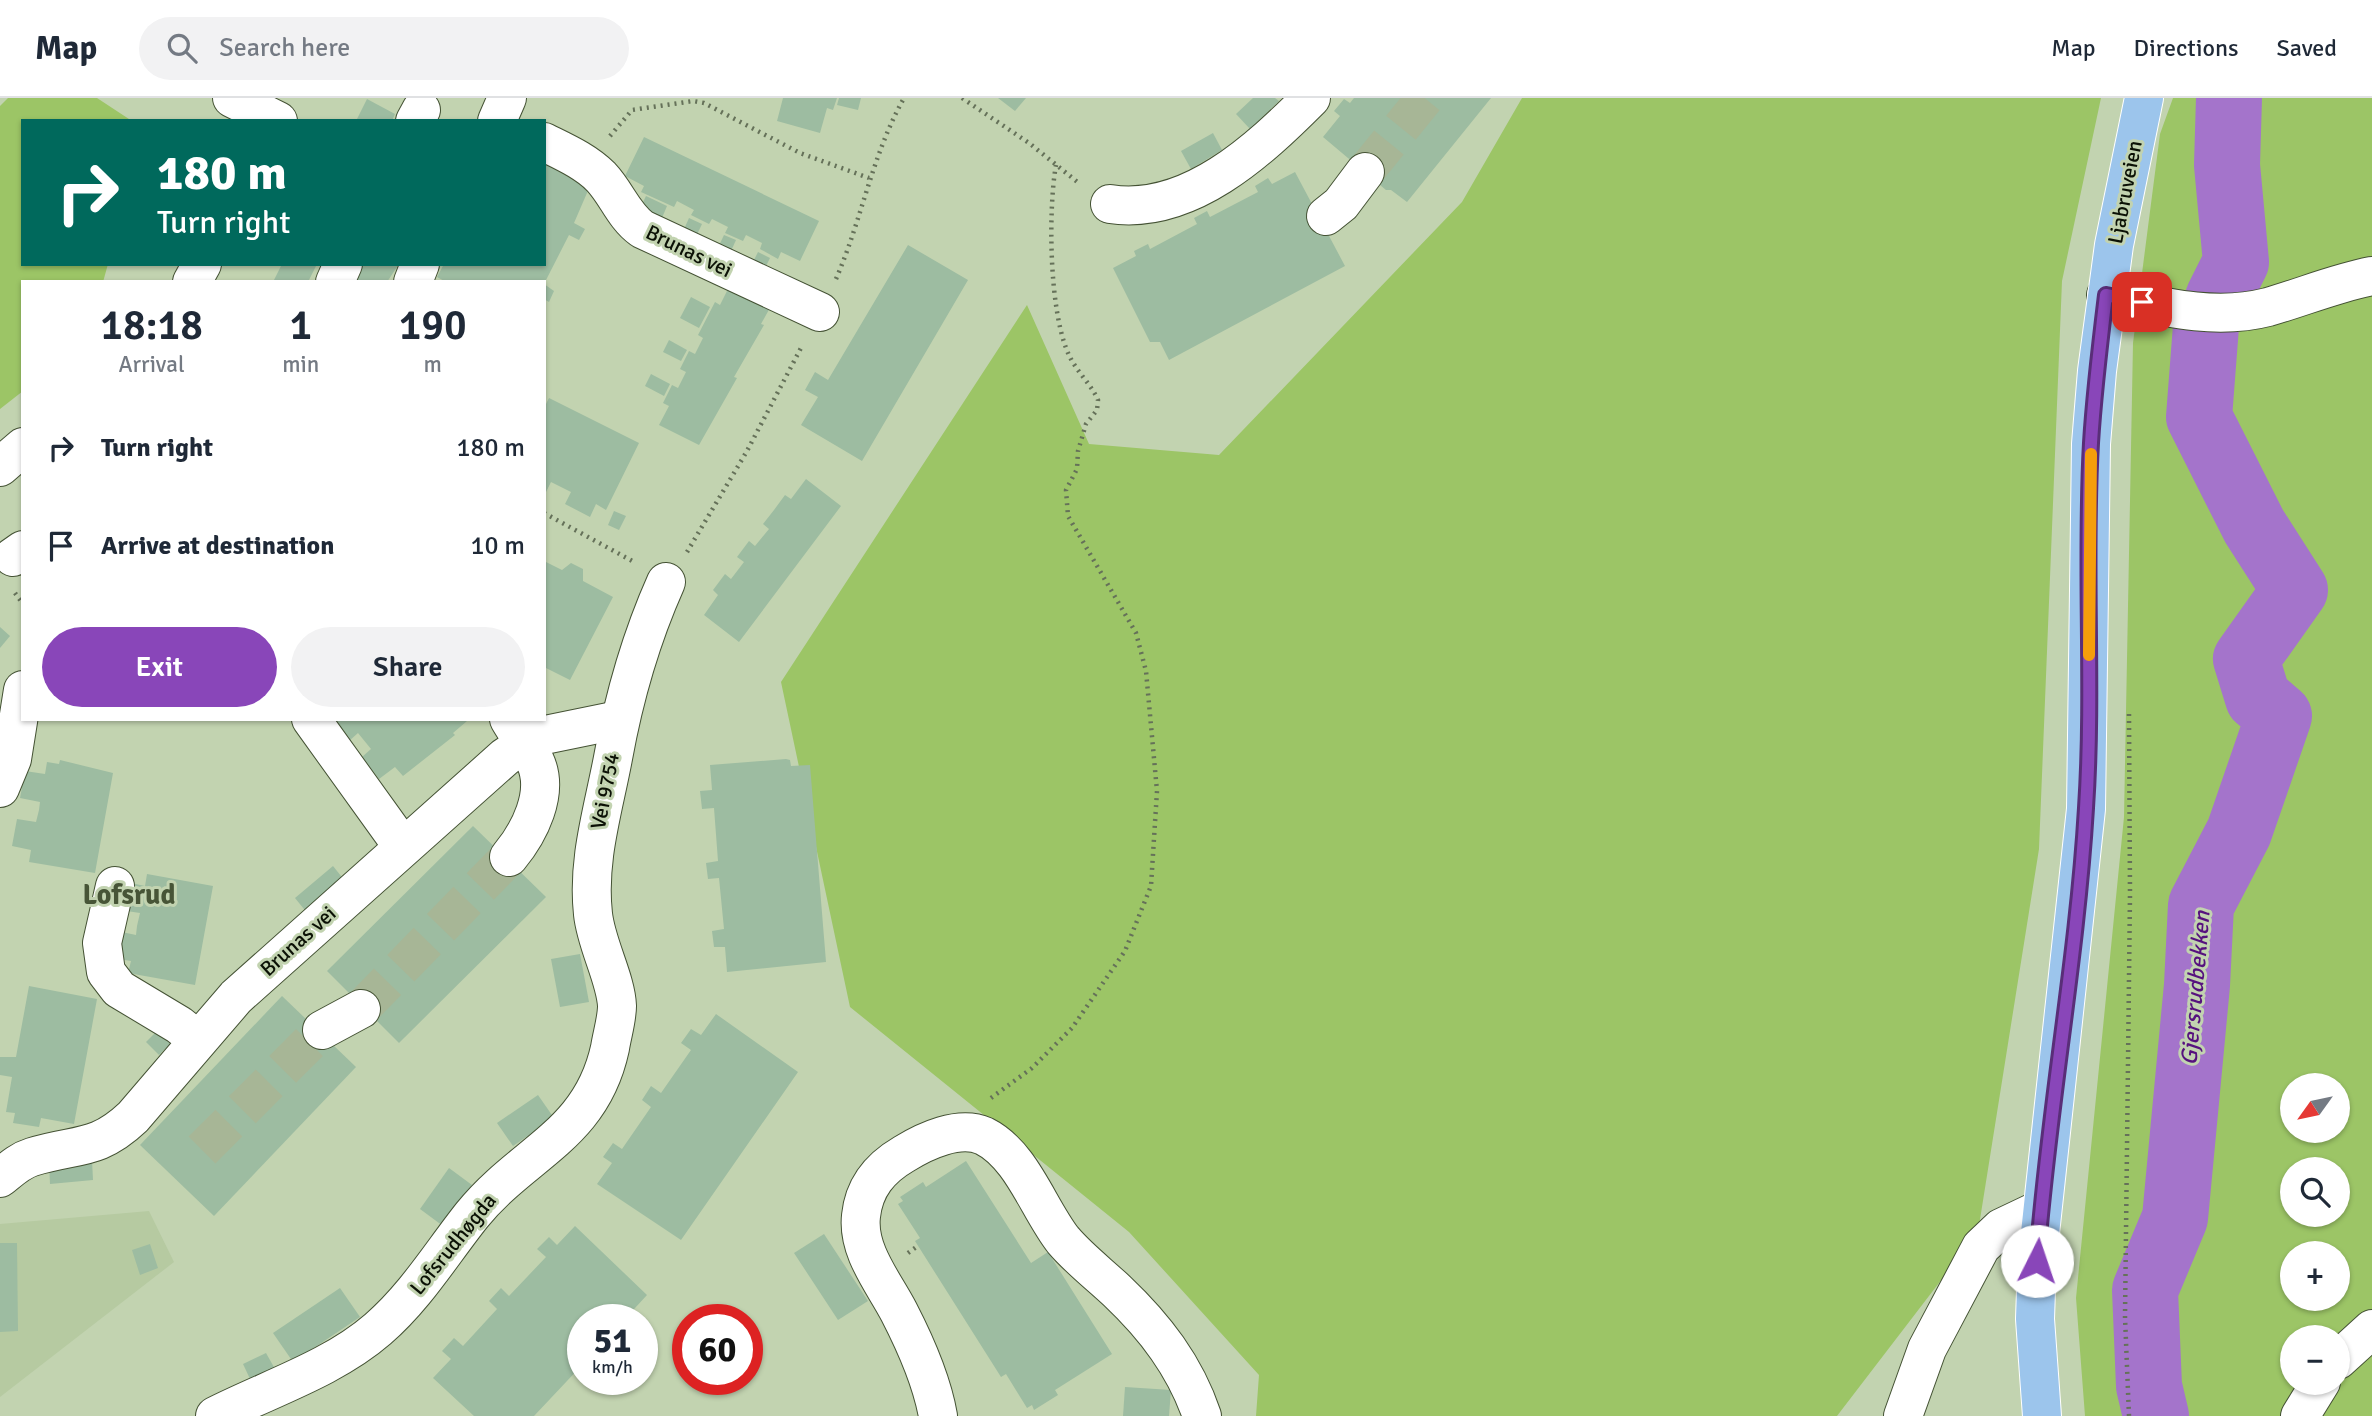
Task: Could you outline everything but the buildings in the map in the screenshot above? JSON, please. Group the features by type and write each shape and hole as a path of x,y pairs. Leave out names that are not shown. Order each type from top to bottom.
{"main road":[{"name":"Ljabruveien","path":"2042,1416 2035,1319 2041,1209 2075,935 2086,809 2091,444 2106,295 2127,173 2144,98"}],"street":[{"path":"232,98 275,119"},
{"path":"280,119 292,98"},
{"path":"1110,204 1131,207 1162,202 1195,189 1274,135 1311,98"},
{"name":"Brunas vei","path":"546,143 579,160 602,179 630,220 642,229 820,312"},
{"path":"1326,216 1341,204 1365,172"},
{"path":"2106,295 2190,312 2236,312 2268,307 2340,282 2372,276"},
{"path":"0,467 21,449"},
{"name":"Vei 9754","path":"617,1006 593,917 591,876 618,720 653,611 666,582"},
{"path":"0,788 12,759 21,703"},
{"name":"Brunas vei","path":"0,1178 31,1157 99,1143 114,1135 133,1117 253,980 505,757 517,732 535,737 618,720"},
{"path":"313,721 403,847"},
{"path":"509,858 526,837 536,813 540,784 536,763 517,732"},
{"path":"114,886 102,943 106,972 119,989 179,1025 198,1041"},
{"name":"Lofsrudhøgda","path":"215,1416 351,1349 378,1330 432,1271 472,1214 576,1122 593,1099 606,1069 617,1006"},
{"path":"322,1030 361,1009"},
{"path":"938,1416 935,1400 901,1315 864,1247 861,1232 866,1189 890,1162 923,1142 969,1133 981,1135 1008,1156 1062,1239 1168,1345 1192,1386 1202,1416"},
{"path":"1903,1416 1927,1349 1981,1248 2001,1228 2041,1209"},
{"path":"2350,1349 2372,1328"},
{"path":"2300,1416 2313,1395"}],"path":[{"path":"546,514 666,582 698,537 820,312 851,243 869,178 904,98"},
{"path":"962,98 998,120 1110,204"},
{"path":"579,160 608,139 632,110 705,100 800,153 869,178"},
{"path":"944,1136 1032,1068 1072,1028 1125,951 1151,886 1157,791 1146,671 1136,633 1068,516 1066,489 1077,469 1078,451 1086,424 1097,411 1098,400 1068,354 1061,333 1052,189 1056,165"},
{"path":"15,594 21,602"},
{"path":"2128,702 2130,894 2125,1317 2129,1416"}],"shaded area":[{"path":"149,1211 174,1262 0,1397 0,1224"}],"green space":[{"path":"8,98 97,98 129,119 21,119 21,266 107,266 104,280 21,280 21,393 0,409 0,106"},
{"path":"1522,98 2101,98 2062,281 2039,849 1978,1232 1837,1416 1256,1416 1259,1375 1129,1232 850,1007 781,682 1027,305 1089,444 1219,455 1462,202"},
{"path":"2173,98 2372,98 2372,1416 2085,1416 2076,1298 2124,817 2133,343 2160,134"}],"waterway":[{"name":"Gjersrudbekken","path":"2218,298 2236,262 2227,165 2229,98"},
{"name":"Gjersrudbekken","path":"2156,1416 2149,1386 2145,1290 2175,1218 2197,985 2201,905 2239,832 2279,716 2258,698 2246,659 2295,590 2254,526 2199,417 2206,326"}],"tunnel":[{"path":"1365,172 1425,98"},
{"path":"361,1009 509,857"},
{"path":"202,1150 322,1030"}],"slow traffic":[{"path":"2089,655 2091,454"}],"district":[{"name":"Lofsrud","path":"129,894"}],"route":[{"path":"2037,1261 2046,1152 2075,935 2086,809 2089,751 2091,444 2097,371 2106,295 2142,302"}]}
